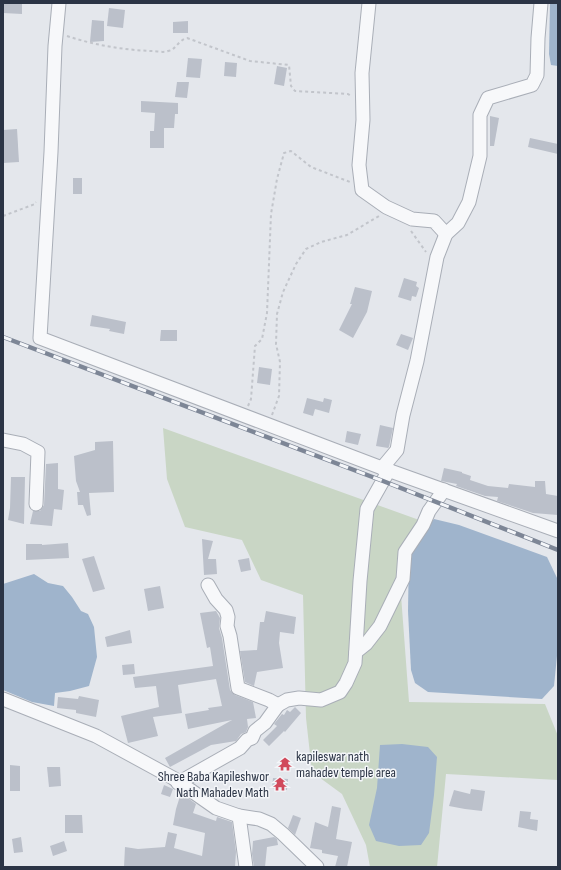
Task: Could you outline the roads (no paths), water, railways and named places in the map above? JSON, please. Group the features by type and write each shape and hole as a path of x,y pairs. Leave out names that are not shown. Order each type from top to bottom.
{"street":[{"path":"59,3 56,33 51,152 40,338 385,469 558,531"},
{"path":"369,3 362,73 363,120 359,165 362,190 393,210 412,219 434,221 446,234"},
{"path":"178,782 240,748 247,740 252,738 255,731 265,723 278,705 287,700 299,698 321,700 340,692 346,683 355,663 360,581 367,509 385,469 397,450 403,415 417,360 434,267 446,234 458,223 469,202 480,156 480,115 488,98 532,85 537,75 541,3"},
{"path":"3,440 23,444 38,452 36,504"},
{"path":"356,652 366,644 380,626 403,579 405,552 423,526 430,511 444,490"},
{"path":"208,585 216,599 226,610 238,688 278,705"},
{"path":"3,699 96,736 178,782 216,808 239,816 260,819 271,824 284,834 317,867"},
{"path":"239,816 246,867"}],"water":[{"path":"550,3 558,3 558,66 551,65 549,54"},
{"path":"434,519 459,525 547,557 558,580 558,646 554,686 542,699 428,692 415,683 411,670 408,611 409,551 417,536"},
{"path":"34,574 48,583 63,586 81,611 88,614 94,627 97,657 89,686 55,693 54,706 32,702 3,690 3,584"},
{"path":"402,744 428,747 437,757 429,833 421,845 399,846 376,841 369,825 377,788 380,745"}],"railway":[{"path":"3,337 383,481 558,550"}],"place":[{"name":"kapileswar nath mahadev temple area","path":"285,764"},
{"name":"Shree Baba Kapileshwor Nath Mahadev Math","path":"280,784"}]}
